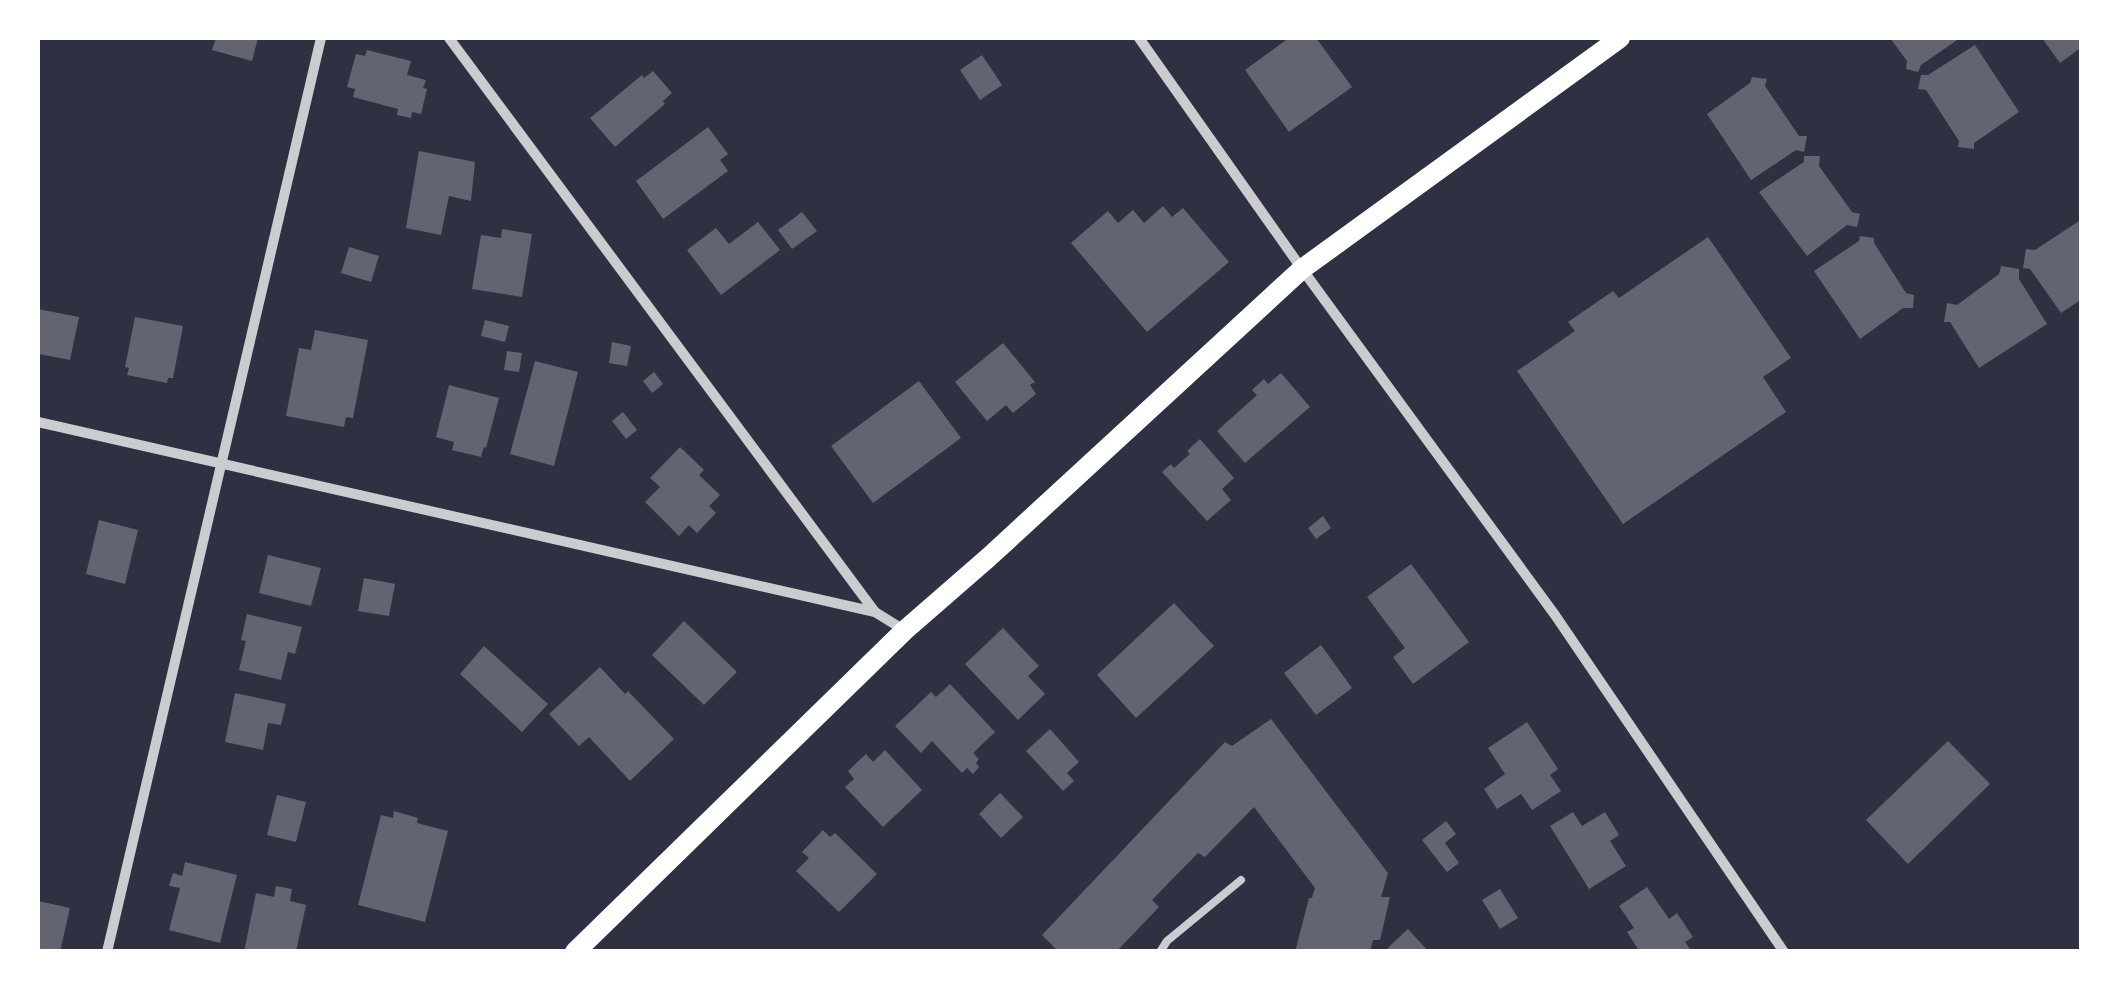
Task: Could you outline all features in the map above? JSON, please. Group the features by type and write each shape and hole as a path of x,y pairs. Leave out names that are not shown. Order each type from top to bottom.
{"main road":[{"path":"575,952 904,631 1302,269 1620,38"}],"street":[{"path":"107,952 321,38"},
{"path":"449,38 875,612 904,631"},
{"path":"1139,38 1555,615 1784,952"},
{"path":"38,422 875,612"}],"lane":[{"path":"1160,952 1167,941 1240,880"}],"building":[{"path":"216,38 258,38 252,61 212,50"},
{"path":"1289,38 1316,38 1352,87 1289,132 1245,70"},
{"path":"1890,38 1960,38 1921,65 1918,72 1906,69 1907,61"},
{"path":"2042,38 2082,38 2082,47 2060,63"},
{"path":"1975,45 2019,112 1974,143 1974,149 1958,147 1959,141 1926,90 1918,89 1921,75 1928,75"},
{"path":"367,50 411,61 407,75 426,80 421,114 412,112 411,118 397,115 398,109 353,97 355,89 347,87 356,54 365,56"},
{"path":"982,55 1002,85 980,100 960,70"},
{"path":"653,71 672,93 663,101 665,104 615,147 590,118 642,75 644,78"},
{"path":"1752,77 1767,79 1765,86 1799,136 1807,136 1804,152 1796,150 1751,180 1707,114 1750,83"},
{"path":"708,127 728,154 720,160 728,171 663,219 636,181"},
{"path":"419,151 475,162 471,201 449,196 441,235 406,228"},
{"path":"1804,156 1820,156 1819,166 1852,212 1860,214 1857,227 1847,225 1807,256 1759,192 1804,162"},
{"path":"1163,206 1172,217 1183,208 1229,262 1147,332 1071,243 1108,211 1118,223 1133,210 1144,223"},
{"path":"802,212 817,231 792,249 778,230"},
{"path":"2082,219 2082,299 2061,313 2030,269 2023,268 2026,249 2035,250"},
{"path":"758,222 780,250 721,295 687,250 716,228 729,244"},
{"path":"502,229 532,234 522,297 472,289 481,235 501,238"},
{"path":"1860,236 1874,238 1906,293 1914,295 1913,308 1903,308 1860,339 1814,271 1859,241"},
{"path":"1708,237 1791,358 1763,377 1786,412 1623,524 1517,371 1575,331 1568,322 1613,291 1619,298"},
{"path":"349,247 379,256 371,282 341,273"},
{"path":"2001,266 2019,269 2019,279 2047,324 1979,368 1950,322 1944,322 1947,303 1957,305 1999,274"},
{"path":"38,309 79,317 70,360 38,354"},
{"path":"135,317 183,326 173,378 168,378 167,383 127,375 129,368 125,367"},
{"path":"485,320 509,326 505,342 481,336"},
{"path":"315,330 368,340 353,418 346,417 344,427 286,416 299,348 311,350"},
{"path":"612,342 631,346 627,366 609,363"},
{"path":"1003,343 1035,382 1030,385 1036,394 1013,413 1006,405 987,421 955,382"},
{"path":"507,351 522,353 519,372 504,370"},
{"path":"535,361 578,372 554,466 510,454"},
{"path":"654,372 663,384 652,393 643,381"},
{"path":"1281,373 1310,407 1245,463 1217,431 1257,395 1252,390 1264,379 1268,384"},
{"path":"919,381 961,438 873,503 831,446"},
{"path":"449,385 499,398 481,457 452,450 454,442 436,437"},
{"path":"623,412 637,430 626,439 612,421"},
{"path":"1200,439 1234,478 1222,489 1231,500 1207,521 1162,472 1171,464 1174,468"},
{"path":"680,447 704,470 699,475 720,495 709,506 716,513 697,533 689,525 679,536 645,502 660,487 650,478"},
{"path":"1323,516 1331,528 1316,539 1308,528"},
{"path":"99,520 138,530 125,584 86,574"},
{"path":"268,555 321,568 311,606 259,593"},
{"path":"1411,564 1469,642 1413,684 1393,657 1405,648 1367,597"},
{"path":"364,578 395,584 389,616 358,611"},
{"path":"1174,603 1214,646 1136,718 1097,675"},
{"path":"247,614 302,627 295,654 288,652 281,680 239,670"},
{"path":"684,621 737,672 704,705 652,655"},
{"path":"1003,628 1039,666 1028,676 1045,694 1018,720 965,664"},
{"path":"1321,645 1352,688 1316,715 1284,673"},
{"path":"484,646 548,704 522,732 460,674"},
{"path":"600,667 674,739 630,781 589,737 579,746 549,714"},
{"path":"950,684 995,732 973,753 979,759 979,767 973,774 967,768 962,773 932,741 921,753 895,726 931,692 936,697"},
{"path":"235,693 286,704 281,725 268,723 263,750 225,742"},
{"path":"1271,719 1388,873 1381,897 1390,897 1380,940 1373,940 1370,952 1295,952 1315,888 1254,807 1205,857 1198,853 1152,900 1159,907 1116,952 1059,952 1042,935 1225,742 1232,746"},
{"path":"1527,722 1558,769 1550,775 1561,791 1532,810 1521,794 1497,809 1484,789 1505,774 1488,748"},
{"path":"1050,729 1079,762 1067,773 1074,781 1063,791 1026,751"},
{"path":"1948,741 1990,784 1908,864 1866,820"},
{"path":"885,750 922,790 883,827 845,787 854,779 848,771 866,754 873,762"},
{"path":"1000,793 1023,817 1001,838 979,814"},
{"path":"277,795 306,802 296,842 267,835"},
{"path":"394,811 418,818 417,823 448,831 425,922 358,905 381,815 393,818"},
{"path":"1573,812 1582,826 1605,812 1619,835 1610,841 1626,866 1589,889 1550,826"},
{"path":"1446,821 1456,834 1445,843 1459,863 1447,872 1422,840"},
{"path":"823,830 830,837 835,833 877,874 839,912 796,871 809,858 802,852"},
{"path":"185,862 237,875 220,943 169,930 180,888 169,886 173,873 182,876"},
{"path":"276,886 292,889 290,901 306,905 296,952 244,952 256,893 274,897"},
{"path":"1647,887 1669,919 1677,913 1693,937 1685,942 1692,952 1640,952 1627,932 1634,928 1619,906"},
{"path":"1500,889 1518,918 1500,929 1482,900"},
{"path":"38,901 70,908 60,952 38,952"},
{"path":"1408,929 1429,952 1384,952 1395,941"}]}
